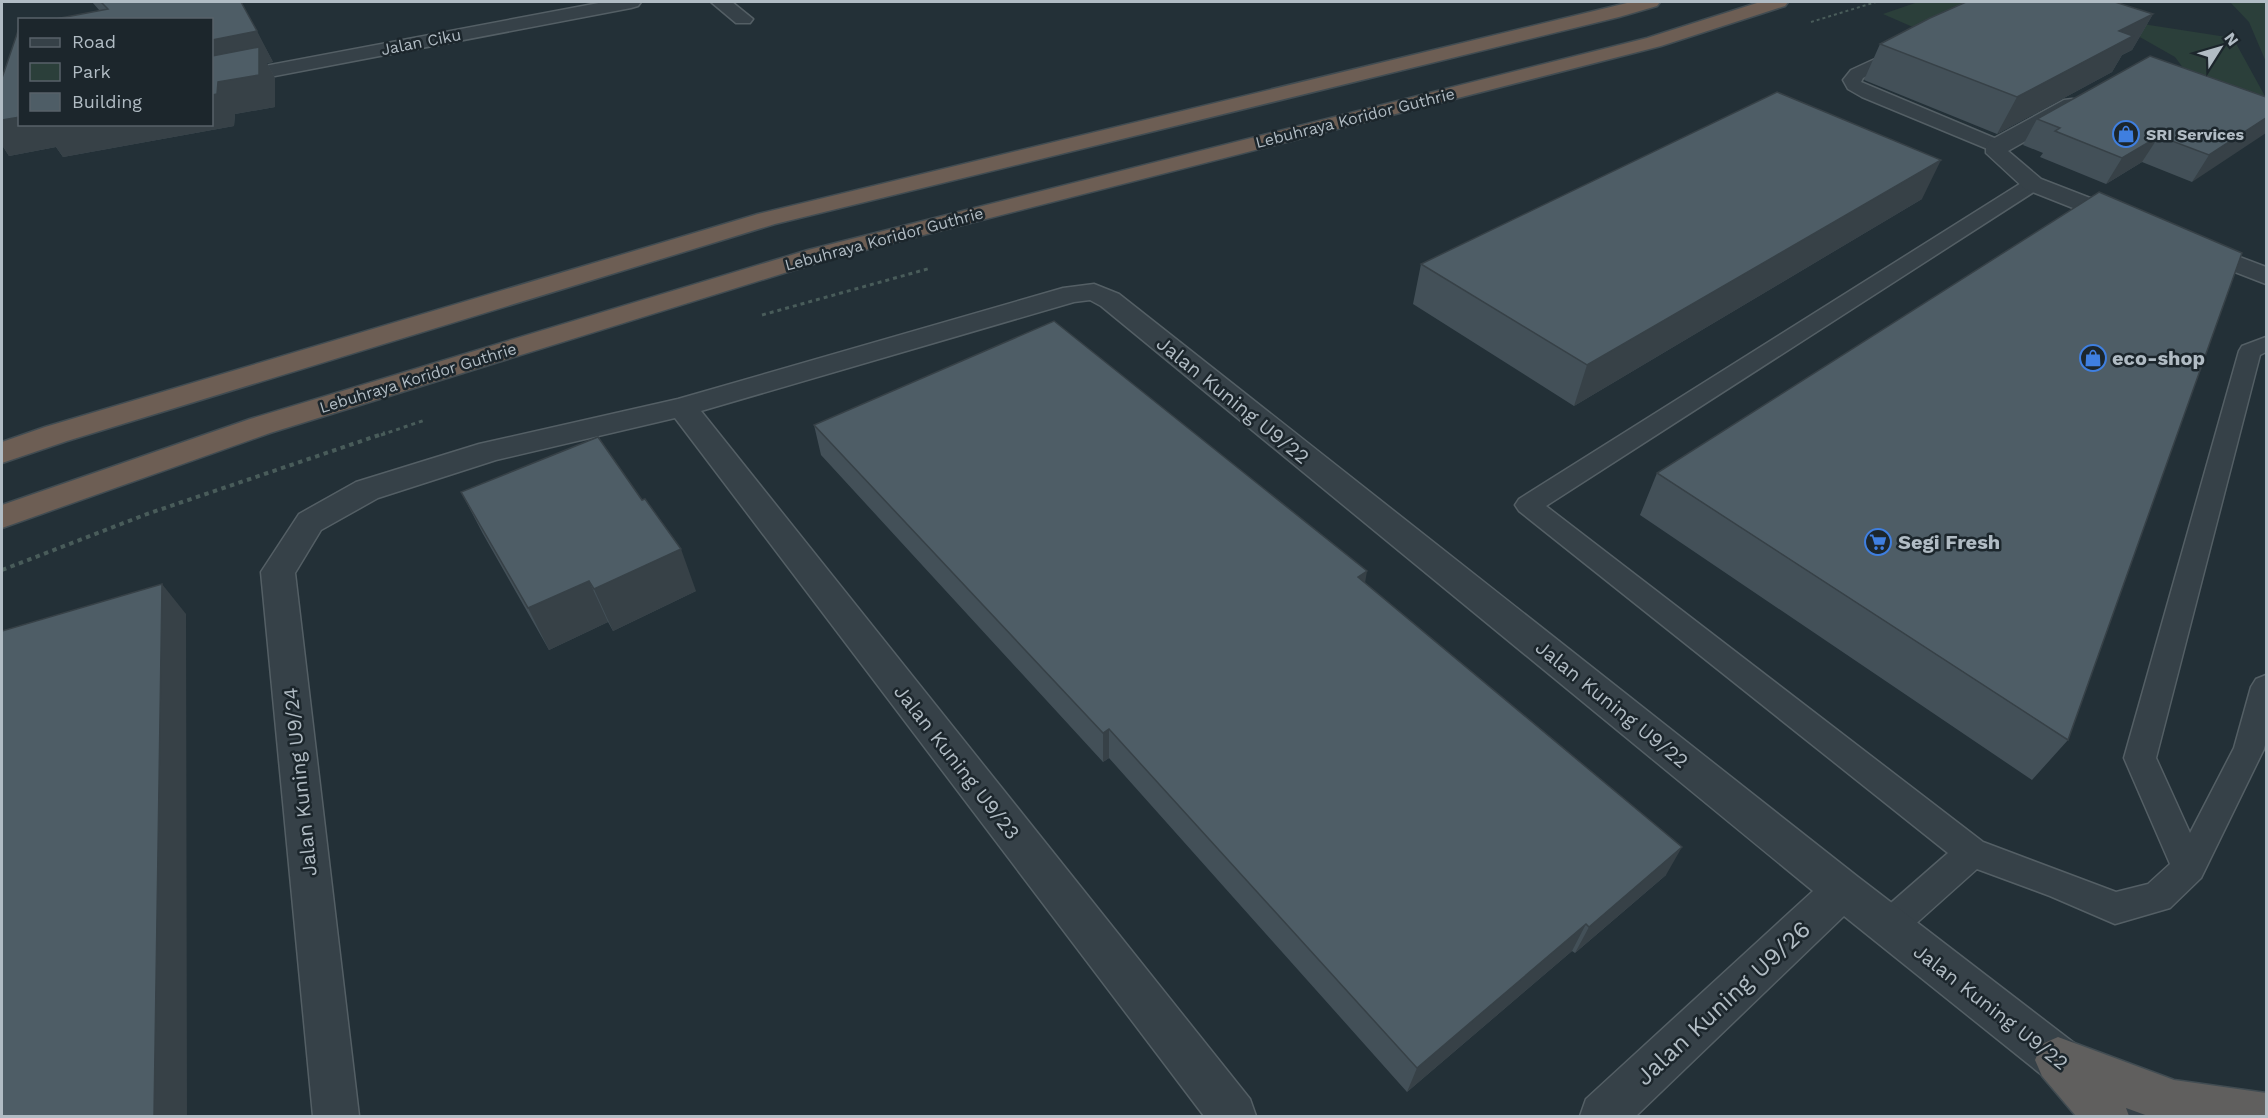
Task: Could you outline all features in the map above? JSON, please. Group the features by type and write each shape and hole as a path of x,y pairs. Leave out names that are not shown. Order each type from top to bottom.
{"highway":[{"path":"2,453 79,427 766,219 1650,2"},
{"name":"Lebuhraya Koridor Guthrie","path":"2,517 260,426 817,255 1654,42 1778,2"},
{"path":"2058,1060 2174,1103 2266,1116"},
{"path":"2058,1060 2106,1116"}],"street":[{"name":"Jalan Ciku","path":"213,82 631,2"},
{"path":"721,2 743,19"},
{"path":"2086,98 1996,146 1997,153 2002,160 2033,184 2144,228"},
{"path":"2178,241 2266,276"},
{"name":"Jalan Kuning U9/24","path":"336,1116 278,572 310,522 367,490 490,452 682,407 1062,296 1094,292"},
{"name":"Jalan Kuning U9/22","path":"1094,292 1110,300 1843,890 2130,1116"},
{"name":"Jalan Kuning U9/23","path":"682,407 1233,1116"},
{"name":"Jalan Kuning U9/26","path":"1603,1116 1843,890"}],"lane":[{"path":"1910,47 1857,74 1852,80 1854,85 1868,93 1996,146"},
{"path":"2033,184 1528,505 1972,854 2061,885 2115,908 2158,897 2189,868 2249,749 2266,687"},
{"path":"2189,868 2140,758 2250,351 2266,344"},
{"path":"1889,926 1972,854"}],"path":[{"path":"1809,23 1876,2"},
{"path":"751,318 935,267"},
{"path":"2,570 147,514 433,417"}],"green space":[{"path":"1918,2 1996,2 1922,31 1883,14"},
{"path":"2042,2 2116,2 2110,7 2149,25 2233,38 2266,98 2190,77 2175,57 2131,32"},
{"path":"2230,2 2266,2 2266,62 2249,22"}],"building":[{"path":"101,2 241,2 257,31 213,40 213,18 61,18 108,9"},
{"path":"1966,2 2115,2 2153,14 2119,31 2133,36 2017,97 1880,44"},
{"path":"18,31 18,117 2,120 2,78"},
{"path":"259,47 259,75 218,82 217,94 213,95 213,56"},
{"path":"2150,56 2266,97 2266,118 2209,155 2159,136 2122,158 2055,131 2060,128 2037,119"},
{"path":"1777,92 1941,160 1587,365 1421,264"},
{"path":"2099,192 2242,253 2068,740 1657,473"},
{"path":"1054,321 1367,571 1358,577 1682,847 1589,927 1586,924 1417,1068 1109,729 1103,733 814,425"},
{"path":"598,437 642,500 645,499 681,549 594,589 589,581 528,608 461,492"},
{"path":"162,584 154,1116 2,1116 2,631"}],"place":[{"name":"SRI Services","path":"2126,134"},
{"name":"eco-shop","path":"2093,358"},
{"name":"Segi Fresh","path":"1878,542"}]}
